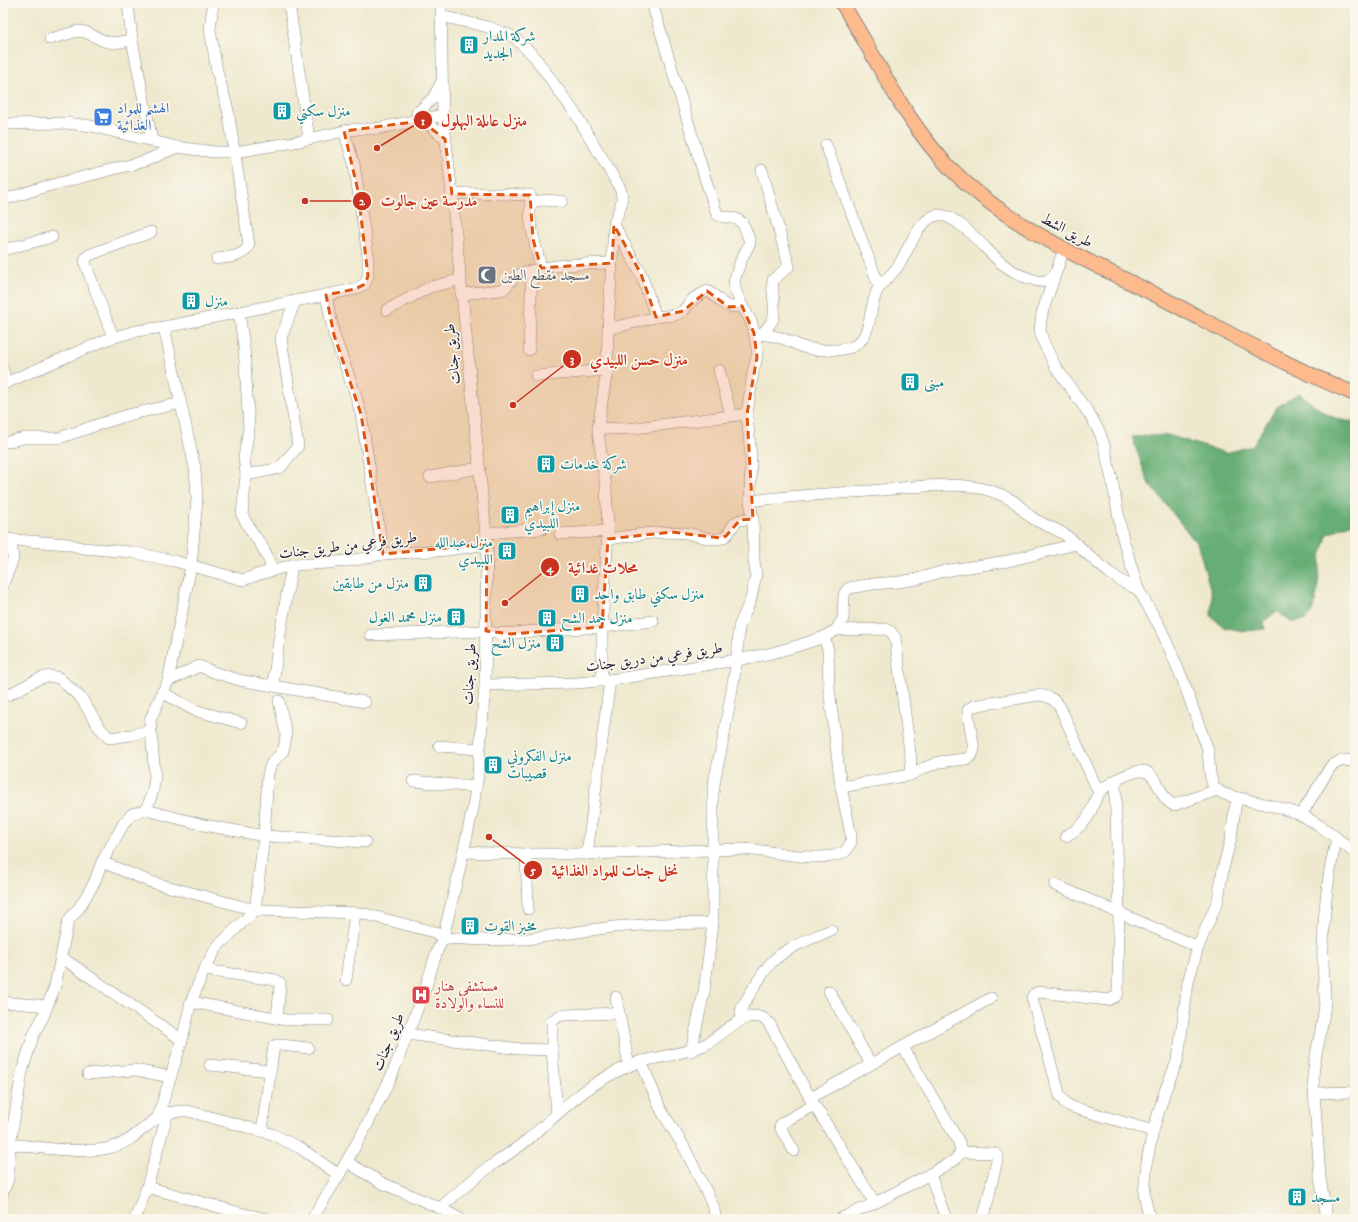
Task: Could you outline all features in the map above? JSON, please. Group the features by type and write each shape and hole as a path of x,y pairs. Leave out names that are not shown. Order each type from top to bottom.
{"main road":[{"name":"طريق الشط","path":"842,3 905,111 921,134 940,158 995,207 1064,249 1292,365 1355,394"}],"street":[{"path":"128,3 132,40 152,141"},
{"path":"213,3 210,30 217,71 228,110 236,152 249,245 247,250 241,254 217,259"},
{"path":"289,3 309,139"},
{"name":"طريق جنات","path":"312,1219 347,1162 392,1075 443,938 473,808 476,787 485,685 487,544 459,280 452,194 442,111 441,3"},
{"path":"652,3 717,214 721,217 738,219 741,222 750,243 741,260 734,282 736,292 742,306 758,334 757,357 753,372 748,414 751,457 750,502 753,519 754,561 756,574 751,599 739,627 737,660 715,778 713,794 713,923 704,992 691,1051"},
{"path":"441,16 488,27 514,37 534,56 577,116 620,188 622,195 622,204 615,219 614,225 607,370 598,428 598,439 606,487 608,535 602,627 606,680 587,854"},
{"path":"50,39 78,31 85,32 104,41 114,43 132,40"},
{"path":"418,116 433,98 442,80"},
{"path":"3,124 66,123 91,126 177,147 214,152 236,152 344,131 375,129 418,116 442,111"},
{"path":"418,116 445,139"},
{"path":"3,370 4,384 38,368 113,337 136,331 164,327 355,289 365,284 368,276 368,255 360,212 354,164 344,131"},
{"path":"826,145 879,286"},
{"path":"3,200 44,187 145,161 177,147"},
{"path":"758,334 772,321 775,313 772,291 773,280 788,269 789,266 762,170"},
{"path":"452,194 530,195 530,220 537,252 528,350"},
{"path":"531,206 534,202 538,201 562,201"},
{"path":"758,334 780,338 805,348 828,350 849,348 862,339 867,330 873,299 879,286 898,266 920,228 928,220 939,215 946,216 956,221 1000,262 1025,278 1037,281 1046,281 1054,276"},
{"path":"614,225 641,274 656,317"},
{"path":"113,337 85,263 86,258 90,255 151,232"},
{"path":"3,250 52,237"},
{"path":"1064,249 1042,313 1040,330 1043,341 1055,366 1090,415 1100,434 1112,480 1122,535 1138,589 1160,627 1182,678 1205,738 1213,785 1217,790 1224,794 1301,815 1355,853"},
{"path":"461,294 505,289 511,278 536,270 586,264 612,263"},
{"path":"387,310 430,287 459,280"},
{"path":"608,329 656,317 675,315 683,311 694,298 707,291 714,293 729,307 742,306"},
{"path":"326,295 334,335 360,414 383,554"},
{"path":"246,475 280,468 298,446 281,338 296,301"},
{"path":"239,312 244,347 249,428 244,457 246,475 242,515 262,546 270,562 271,570"},
{"path":"146,810 155,781 150,720 168,681 191,566 197,499 195,468 164,327"},
{"path":"536,376 607,370"},
{"path":"719,370 731,415"},
{"path":"3,443 24,438 59,438 103,423 181,403"},
{"path":"598,428 627,429 748,414"},
{"path":"430,477 479,468"},
{"path":"750,502 786,496 957,485 982,489 998,493 1015,502 1032,517 1058,531 1076,544 1118,579 1138,589"},
{"path":"560,534 608,535 672,532 686,533 712,539 726,536 736,522 740,520 753,519"},
{"path":"486,533 542,529"},
{"path":"3,584 13,559 7,539"},
{"name":"طريق فرعي من طريق جنات","path":"7,539 68,544 82,548 131,552 243,580 271,570 292,565 329,563 361,559 383,554 448,550 487,544"},
{"path":"836,630 843,619 844,596 849,588 917,579 944,571 1008,561 1076,544"},
{"path":"273,686 278,646 292,565"},
{"path":"371,635 486,631 511,634 602,627 653,621"},
{"path":"836,630 886,630 890,631 895,637 910,747 910,775"},
{"name":"طريق فرعي من دريق جنات","path":"485,685 555,684 606,680 737,660 797,646 824,637 836,630"},
{"path":"463,852 587,854 713,849 755,849 796,856 832,856 846,851 851,842 851,835 841,787 829,688 828,650 824,637"},
{"path":"168,681 199,666 216,674 239,680 365,702"},
{"path":"8,695 38,679 49,676 59,678 81,698 99,727 109,738 150,731"},
{"path":"162,692 194,710 242,723"},
{"path":"841,787 910,775 939,762 966,759 972,755 974,749 968,710 973,706 1039,695 1053,699 1060,707 1099,792"},
{"path":"135,1219 147,1187 171,1077 191,1002 204,970 217,947 255,910 264,836 269,769 271,764 283,752 285,743 286,734 280,701"},
{"path":"439,746 479,749"},
{"path":"1301,815 1331,766 1340,761 1355,760"},
{"path":"1066,836 1085,822 1089,817 1099,792 1115,781 1136,771 1144,771 1152,775 1166,799 1174,805 1217,790"},
{"path":"413,781 476,787"},
{"path":"1115,781 1119,912 1119,990 1113,999 1108,1000 1037,992 1033,995 1032,1000 1060,1096 1065,1103 1072,1107 1153,1131"},
{"path":"1150,1219 1144,1195 1147,1162 1153,1131 1165,1091 1178,1059 1188,982 1198,946 1218,900 1238,798"},
{"path":"3,1192 8,1179 10,1144 22,1072 28,1051 55,986 68,922 79,908 94,883 102,862 124,823 132,814 146,810 204,825 264,836 365,842"},
{"path":"1327,1219 1320,1178 1313,1076 1314,1063 1324,1015 1325,983 1322,950 1331,858 1337,839"},
{"path":"526,854 528,910"},
{"path":"102,862 151,882 255,910 355,913 434,932 443,938 486,940 527,939 612,927 713,923"},
{"path":"1055,885 1198,946"},
{"path":"346,980 355,913"},
{"path":"742,1019 744,1006 772,962 784,952 832,930"},
{"path":"61,957 182,1040"},
{"path":"204,970 276,980 280,983 277,1018"},
{"path":"829,991 871,1064"},
{"path":"616,998 628,1066"},
{"path":"794,1151 781,1129 780,1126 782,1123 871,1064 991,998"},
{"path":"3,1002 47,1006"},
{"path":"191,1002 286,1020 328,1020"},
{"path":"557,1114 552,1050 552,1021 555,1017 564,1015 619,1013"},
{"path":"440,1208 478,1176 526,1141 557,1114 613,1073 641,1061 691,1051 715,1039 742,1019 749,1016 756,1016 769,1023 812,1102 875,1203"},
{"path":"407,1034 520,1049 552,1050"},
{"path":"262,1130 273,1048 276,1045 308,1048"},
{"path":"903,1047 959,1142 962,1152"},
{"path":"641,1061 661,1110 684,1147 708,1195 714,1209 715,1219"},
{"path":"210,1065 270,1071"},
{"path":"88,1074 134,1070 171,1077"},
{"path":"1315,1093 1355,1092"},
{"path":"10,1144 75,1150 100,1150 114,1147 126,1141 163,1114 182,1110 196,1112 262,1130 300,1148 339,1175"},
{"path":"844,1218 930,1174 955,1160 962,1152"},
{"path":"962,1152 994,1153 998,1156 985,1212 981,1219"},
{"path":"347,1162 382,1183 440,1208 456,1218"},
{"path":"930,1174 946,1219"},
{"path":"147,1187 240,1214 267,1219"}],"highlighted area":[{"path":"421,121 445,139 452,194 530,195 533,239 541,268 612,263 614,225 641,274 656,317 683,311 707,291 729,307 742,306 754,333 757,357 747,414 753,519 740,520 726,536 720,538 672,532 608,539 602,627 511,634 486,631 487,544 383,554 361,414 334,335 326,295 355,289 365,284 368,276 358,191 344,131"}],"green space":[{"path":"1299,393 1332,417 1339,420 1355,421 1355,523 1342,527 1327,535 1321,556 1317,593 1311,615 1306,620 1291,622 1277,611 1263,622 1265,629 1246,631 1225,628 1211,616 1212,595 1198,545 1148,482 1132,437 1167,435 1226,453 1252,446 1277,407"}],"place":[{"name":"شركة المدار الجديد","path":"469,45"},
{"name":"منزل سكني","path":"282,111"},
{"name":"الهشم للمواد الغذائية","path":"103,117"},
{"name":"منزل عاىلة البهلول","path":"377,148"},
{"name":"مدرسة عين جالوت","path":"305,201"},
{"name":"مسجد مقطع الطين","path":"487,275"},
{"name":"منزل","path":"191,301"},
{"name":"مبنى","path":"910,382"},
{"name":"منزل حسن اللبيدي","path":"513,405"},
{"name":"شركة خدمات","path":"546,464"},
{"name":"منزل إبراهيم اللبيدي","path":"510,515"},
{"name":"منزل عبدالله اللبيدي","path":"507,551"},
{"name":"منزل من طابقين","path":"423,583"},
{"name":"منزل سكني طابق واحد","path":"580,594"},
{"name":"محلات غدائية","path":"505,603"},
{"name":"منزل محمد الغول","path":"456,617"},
{"name":"منزل حمد الشح","path":"547,618"},
{"name":"منزل الشح","path":"555,643"},
{"name":"منزل الفكروني قصيبات","path":"493,765"},
{"name":"نخل جنات للمواد الغذائية","path":"489,837"},
{"name":"مخبز القوت","path":"470,926"},
{"name":"مستشفى هنار للنساء والولادة","path":"421,995"},
{"name":"مسجد","path":"1297,1197"}]}
